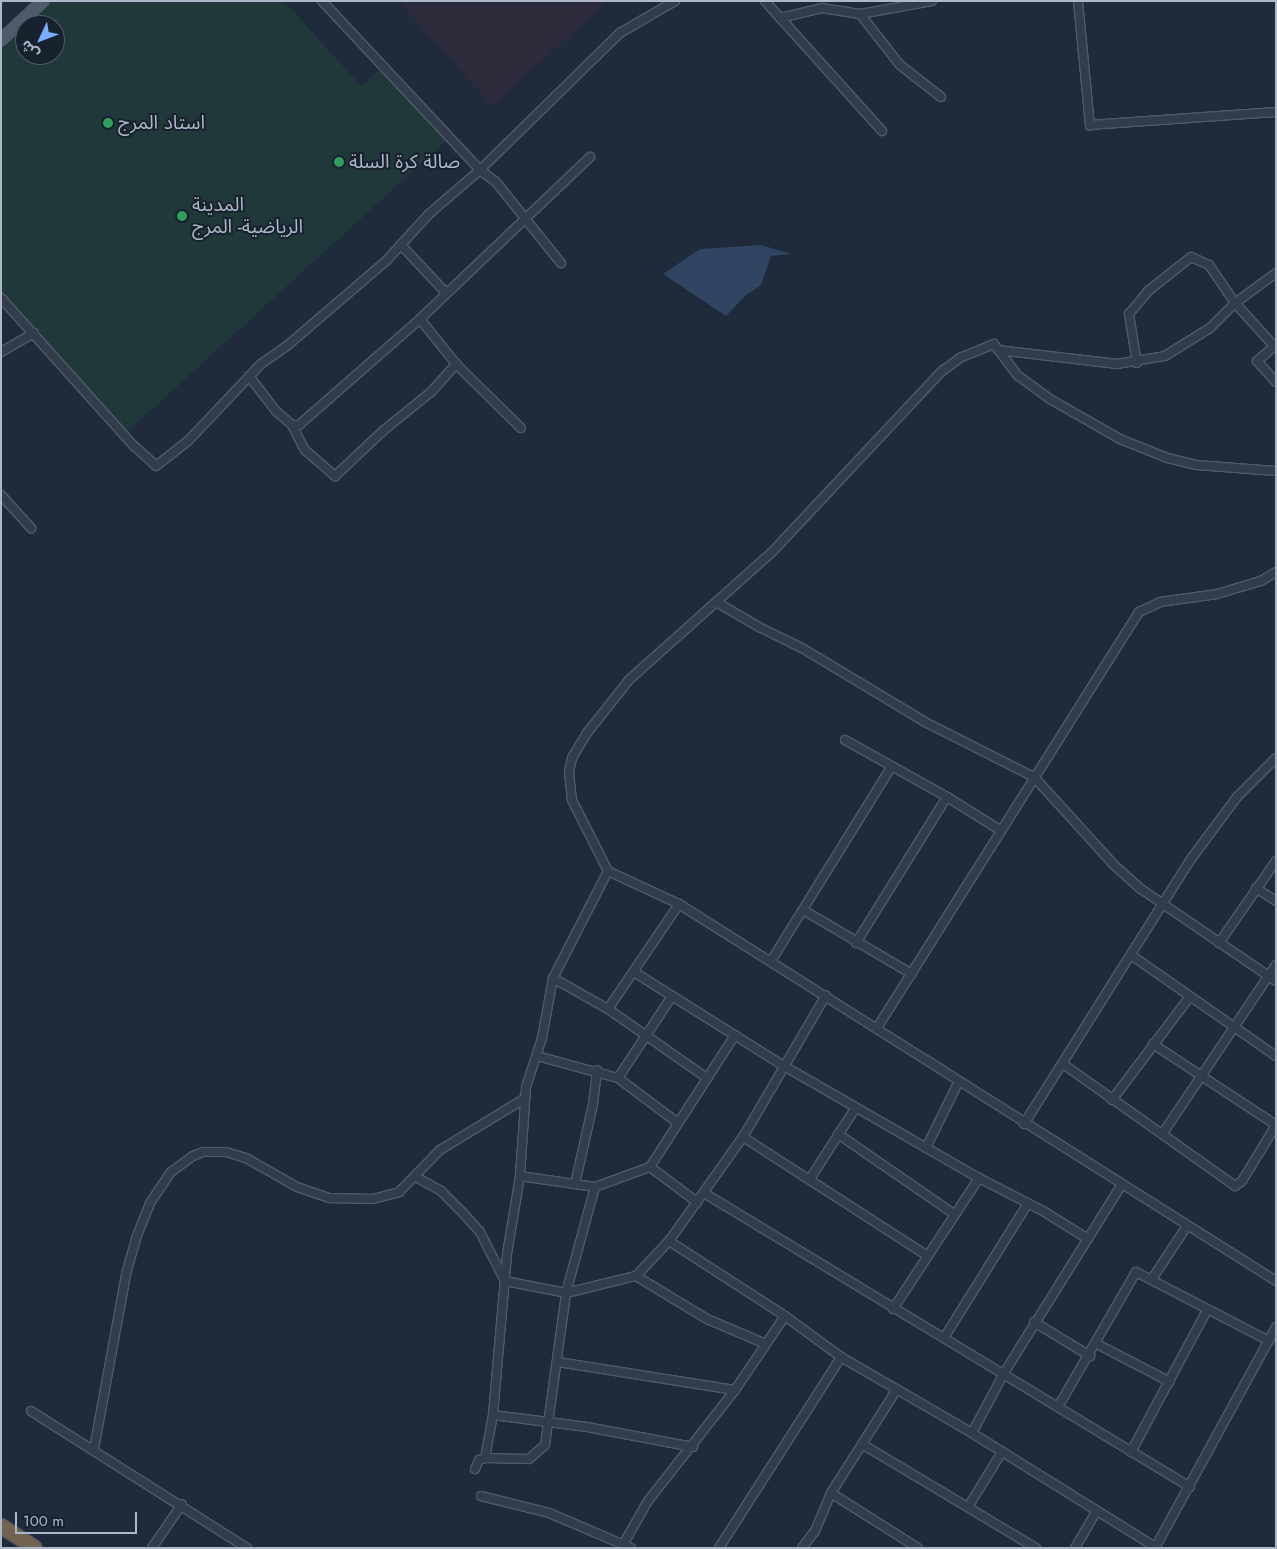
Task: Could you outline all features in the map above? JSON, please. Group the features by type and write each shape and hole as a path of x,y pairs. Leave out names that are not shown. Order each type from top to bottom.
{"highway":[{"path":"1,1526 35,1548"}],"main road":[{"path":"3,34 42,1"}],"street":[{"path":"322,1 480,170 496,182 561,263"},
{"path":"1,298 133,444 156,466 188,441 249,376 316,322 401,245 429,214 480,170 620,33 676,1"},
{"path":"765,1 882,131"},
{"path":"780,18 822,8 860,14 932,1"},
{"path":"1078,1 1090,125 1276,112"},
{"path":"860,14 900,65 941,97"},
{"path":"292,425 304,421 420,319 590,157"},
{"path":"401,245 446,293"},
{"path":"1137,363 1129,314 1148,292 1184,261 1192,257 1200,258 1209,265 1235,303 1275,346 1257,361 1276,382"},
{"path":"998,350 1117,364 1137,363 1165,356 1210,328 1235,303 1276,273"},
{"path":"420,319 456,364 521,428"},
{"path":"1,352 34,333"},
{"path":"1276,471 1180,462 1120,439 1079,418 1032,387 994,344 960,358 942,370 772,552 623,686 587,733 572,758 569,772 572,800 608,871 679,904 826,995 1024,1124 1276,1281"},
{"path":"249,376 276,411 292,425 305,450 335,476 374,438 431,392 456,364"},
{"path":"1,495 31,528"},
{"path":"877,1028 1138,612 1160,602 1192,600 1226,592 1261,581 1276,572"},
{"path":"718,602 759,627 802,648 925,722 1034,777 1114,865 1141,889 1272,979"},
{"path":"845,740 947,797 1000,830"},
{"path":"1024,1124 1131,955 1162,902 1227,809 1276,758"},
{"path":"772,962 805,911 892,766"},
{"path":"856,943 947,797"},
{"path":"1219,943 1276,861"},
{"path":"485,1458 493,1415 505,1281 520,1176 524,1100 537,1056 553,978 608,871"},
{"path":"1256,888 1276,901"},
{"path":"608,1010 679,904"},
{"path":"805,911 856,943 912,974"},
{"path":"1131,955 1189,998 1276,1056"},
{"path":"1163,1133 1234,1029 1272,979 1276,965"},
{"path":"634,972 736,1034 784,1066 979,1178 1028,1203 1088,1239"},
{"path":"553,978 646,1034 707,1078"},
{"path":"505,1281 566,1293 636,1276 669,1241 743,1137 826,995"},
{"path":"618,1078 672,996"},
{"path":"1112,1100 1189,998"},
{"path":"520,1176 595,1188 650,1167 736,1034"},
{"path":"1063,1064 1237,1187 1276,1125 1153,1044"},
{"path":"537,1056 597,1070 618,1078 678,1124"},
{"path":"575,1184 593,1104 597,1070"},
{"path":"926,1148 958,1082"},
{"path":"94,1449 129,1265 150,1203 171,1172 193,1156 211,1151 226,1152 246,1158 297,1187 329,1198 352,1200 399,1192 416,1177 440,1150 524,1100"},
{"path":"810,1179 856,1108"},
{"path":"838,1134 954,1214"},
{"path":"743,1137 928,1256"},
{"path":"650,1167 697,1202"},
{"path":"416,1177 441,1191 480,1232 505,1281"},
{"path":"893,1308 979,1178"},
{"path":"972,1433 1034,1322 1122,1184"},
{"path":"475,1469 480,1460 485,1458 534,1457 545,1445 550,1423 566,1293 595,1188"},
{"path":"704,1193 1190,1487"},
{"path":"944,1338 1028,1203"},
{"path":"1152,1279 1187,1226"},
{"path":"669,1241 785,1316 841,1357 972,1433 1155,1548 1276,1327"},
{"path":"1058,1407 1097,1344 1135,1272 1152,1279 1207,1310 1269,1341"},
{"path":"636,1276 707,1319 766,1344"},
{"path":"1131,1452 1207,1310"},
{"path":"624,1543 648,1501 693,1447 785,1316"},
{"path":"1034,1322 1090,1356"},
{"path":"1097,1344 1170,1382"},
{"path":"719,1548 841,1357"},
{"path":"558,1362 734,1390"},
{"path":"802,1548 815,1531 831,1493 897,1389"},
{"path":"32,1411 182,1504 247,1548"},
{"path":"493,1415 693,1447"},
{"path":"862,1444 1036,1548"},
{"path":"968,1507 1002,1452"},
{"path":"831,1493 906,1545 918,1548"},
{"path":"481,1496 549,1513 624,1543 631,1548"},
{"path":"152,1548 182,1504"},
{"path":"1074,1548 1096,1512"}],"shaded area":[{"path":"398,1 608,1 492,106"}],"green space":[{"name":"المدينة الرياضية- المرج","path":"50,1 284,1 361,86 383,67 448,139 127,432 1,294 1,47 15,34 15,65 65,65 65,15 35,15"}],"water":[{"path":"761,245 791,254 771,256 761,285 745,296 726,316 663,274 700,249"}],"place":[{"name":"استاد المرج","path":"108,123"},
{"name":"صالة كرة السلة","path":"339,162"},
{"name":"المدينة الرياضية- المرج","path":"182,216"}]}
